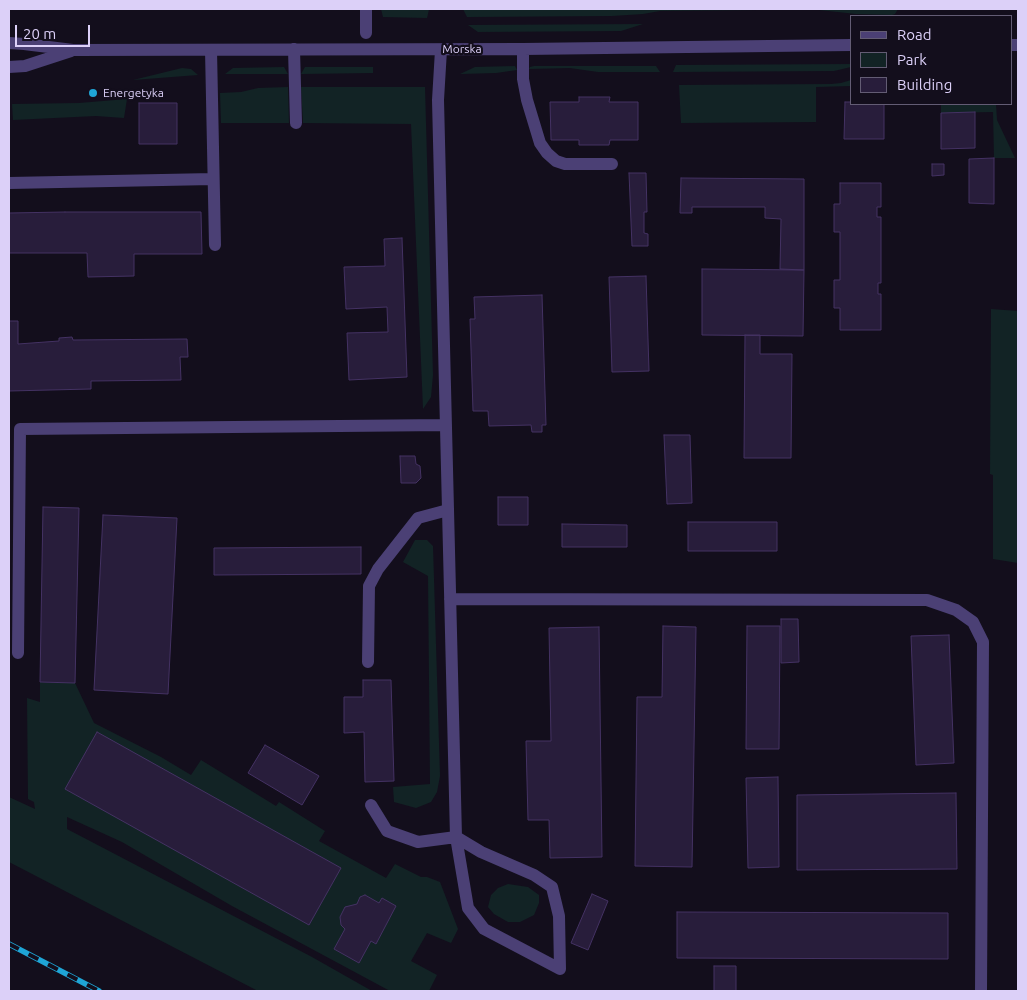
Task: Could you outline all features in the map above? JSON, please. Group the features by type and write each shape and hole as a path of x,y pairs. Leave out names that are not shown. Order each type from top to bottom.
{"street":[{"path":"366,9 366,33"},
{"name":"Morska","path":"9,43 73,50 441,50 850,45"},
{"path":"294,49 296,123"},
{"path":"523,49 523,78 527,100 540,143 547,153 556,161 565,164 612,164"},
{"name":"Morska","path":"9,67 25,66 73,50"},
{"path":"211,50 212,179 215,245"},
{"path":"371,805 387,831 418,842 456,837 481,852 534,875 552,887 559,916 560,969 484,929 468,908 456,837 438,100 441,50"},
{"path":"9,183 212,179"},
{"path":"18,653 20,430 446,425"},
{"path":"368,662 369,586 378,569 418,518 448,510"},
{"path":"450,599 926,600 956,610 973,622 983,642 980,991"}],"green space":[{"path":"381,9 429,9 427,18 383,17"},
{"path":"463,9 757,10 660,11 612,16 467,17"},
{"path":"783,9 898,9 892,15"},
{"path":"643,24 621,31 478,32 468,25"},
{"path":"850,64 850,67 834,71 673,72 676,65"},
{"path":"515,66 517,70 496,73 460,74 475,67"},
{"path":"534,66 656,66 660,72 598,72 570,68 529,69"},
{"path":"284,67 288,74 225,74 233,68"},
{"path":"305,67 373,67 373,73 301,74"},
{"path":"182,68 191,69 198,75 133,80"},
{"path":"850,80 850,86 816,87 816,122 681,123 679,85 841,83"},
{"path":"288,87 289,123 221,123 220,93 241,92 258,88"},
{"path":"301,87 425,87 433,375 431,397 423,409 411,124 303,123"},
{"path":"127,99 124,118 96,116 13,120 12,104 79,103"},
{"path":"941,105 996,105 997,120 1015,158 994,158 993,112 941,113"},
{"path":"991,309 1018,311 1018,563 993,559 993,475 990,474"},
{"path":"415,540 427,540 433,546 440,776 437,792 431,802 416,808 394,802 393,787 430,784 428,576 403,562"},
{"path":"40,682 75,683 94,723 161,757 191,775 201,760 276,806 279,802 325,831 319,841 386,878 395,864 421,877 427,877 440,882 458,929 451,943 427,933 411,961 437,975 429,991 390,991 232,906 122,842 67,817 67,829 312,957 372,991 258,991 9,862 9,797 35,809 34,802 28,799 27,698 40,702"},
{"path":"508,884 528,887 539,895 539,903 534,915 520,922 508,922 494,914 488,907 491,895 498,888"}],"building":[{"path":"579,97 610,97 609,102 638,102 638,140 610,140 609,145 579,145 579,140 551,140 550,102 579,102"},
{"path":"845,102 850,102 850,105 884,105 884,139 844,139"},
{"path":"139,103 177,103 177,144 139,144"},
{"path":"975,112 975,148 941,149 941,113"},
{"path":"994,158 994,204 969,203 969,159"},
{"path":"932,164 944,164 944,175 932,176"},
{"path":"629,173 646,173 647,212 644,212 644,233 648,234 648,246 632,246"},
{"path":"681,178 804,179 804,270 780,269 781,219 765,218 765,207 692,207 692,213 680,213"},
{"path":"840,183 881,183 881,207 877,207 877,217 881,217 881,283 878,283 878,294 881,294 881,330 840,330 840,308 834,308 834,280 840,280 840,232 834,232 834,204 840,204"},
{"path":"201,212 202,254 134,254 134,276 88,277 87,253 9,253 9,213"},
{"path":"402,238 407,377 349,380 347,333 388,332 387,307 346,309 344,267 385,266 384,239"},
{"path":"702,269 804,270 803,336 702,335"},
{"path":"646,276 649,371 612,372 609,277"},
{"path":"542,295 546,425 542,425 542,432 532,432 531,425 489,426 488,411 473,411 470,319 475,319 474,297"},
{"path":"9,321 18,321 18,344 59,341 59,338 72,337 73,340 187,339 188,357 180,357 181,380 91,381 91,389 9,391"},
{"path":"745,335 760,335 760,354 792,354 791,458 744,458"},
{"path":"664,435 690,435 692,503 667,504"},
{"path":"400,456 415,456 416,464 420,466 421,478 416,483 401,483"},
{"path":"498,497 528,497 528,525 498,525"},
{"path":"43,507 79,508 75,683 40,682"},
{"path":"103,515 177,518 168,694 94,690"},
{"path":"688,522 777,522 777,551 688,551"},
{"path":"562,524 627,525 627,547 562,547"},
{"path":"361,547 361,574 214,575 214,548"},
{"path":"781,619 798,619 799,662 781,663"},
{"path":"663,626 696,627 692,867 635,866 637,697 662,697"},
{"path":"747,626 780,626 779,749 746,749"},
{"path":"599,627 602,857 550,858 549,820 528,820 526,741 551,741 549,628"},
{"path":"949,635 954,763 916,765 911,636"},
{"path":"363,680 391,680 394,781 365,782 364,732 344,733 344,697 363,697"},
{"path":"97,732 341,868 309,925 65,789"},
{"path":"265,745 319,776 302,805 248,773"},
{"path":"778,777 779,867 748,868 746,778"},
{"path":"956,793 957,869 797,870 797,795"},
{"path":"592,894 608,901 588,950 571,943"},
{"path":"365,895 379,903 382,898 396,906 376,944 371,941 359,963 334,949 345,929 341,925 340,917 345,907 357,904 360,897"},
{"path":"677,912 948,913 948,959 677,958"},
{"path":"714,966 736,966 736,991 714,991"}],"railway":[{"path":"9,944 99,991"}],"place":[{"name":"Energetyka","path":"93,93"}]}
